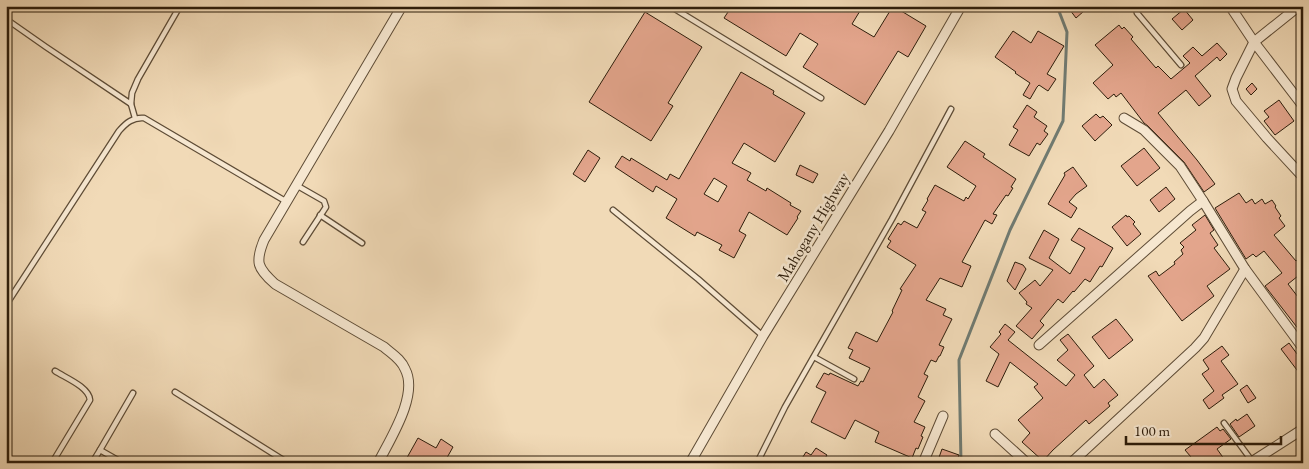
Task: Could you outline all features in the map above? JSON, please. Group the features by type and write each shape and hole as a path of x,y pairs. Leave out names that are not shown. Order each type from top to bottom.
{"street":[{"path":"378,463 404,410 409,391 409,382 405,369 397,357 384,347 275,284 265,275 258,259 264,240 402,6"},
{"name":"Mahogany Highway","path":"690,463 763,336 889,131 961,6"},
{"path":"1230,6 1254,42 1303,106"},
{"path":"1299,6 1254,42 1232,89 1236,102 1303,177"},
{"path":"1124,118 1144,130 1180,166 1245,269 1303,348"},
{"path":"1039,345 1203,201"},
{"path":"1071,463 1204,338 1245,269"},
{"path":"923,463 943,416"},
{"path":"1251,462 1264,459 1303,429"},
{"path":"995,434 1027,463"}],"lane":[{"path":"135,118 131,104 132,93 138,79 180,6"},
{"path":"670,6 821,98"},
{"path":"1135,6 1137,13 1181,65"},
{"path":"6,19 131,104"},
{"path":"756,463 785,407 892,219 951,109"},
{"path":"6,305 118,131 135,118 144,118 286,202"},
{"path":"296,185 324,201 326,207 303,242"},
{"path":"613,210 698,279 763,336"},
{"path":"320,215 362,243"},
{"path":"814,357 854,379"},
{"path":"52,463 90,400 85,389 55,371"},
{"path":"176,392 288,463"},
{"path":"92,463 133,393"},
{"path":"1224,423 1251,462"},
{"path":"100,450 124,463"}],"building":[{"path":"732,6 863,6 852,24 874,37 893,6 926,26 908,57 898,51 865,105 803,67 818,44 800,33 786,56 724,18"},
{"path":"1067,6 1080,6 1084,11 1076,18"},
{"path":"1184,9 1193,20 1182,30 1172,19"},
{"path":"645,12 702,47 668,103 673,106 651,141 589,102"},
{"path":"1119,25 1122,29 1124,27 1133,37 1131,39 1156,68 1158,66 1171,79 1190,63 1183,56 1193,47 1202,56 1217,43 1227,54 1220,61 1217,57 1195,76 1211,96 1199,106 1186,90 1158,113 1215,184 1204,192 1184,162 1144,123 1121,93 1116,97 1114,94 1108,99 1093,83 1113,65 1095,45"},
{"path":"1013,31 1031,43 1038,31 1064,46 1047,74 1056,79 1048,91 1039,85 1030,99 1023,95 1030,83 995,57"},
{"path":"741,72 774,91 773,94 805,113 775,162 744,143 732,163 751,173 747,180 766,191 767,188 801,211 787,235 749,212 739,231 746,235 734,258 719,250 722,245 697,232 695,236 666,218 677,199 656,186 653,192 615,167 622,156 630,161 631,158 667,180 670,174 679,179","holes":["714,178 727,186 718,202 704,194"]},
{"path":"1252,83 1257,89 1251,95 1246,89"},
{"path":"1279,100 1294,121 1275,135 1264,121 1269,117 1264,111"},
{"path":"1027,105 1037,112 1034,117 1047,126 1044,131 1048,134 1040,145 1037,143 1029,156 1009,145 1018,130 1013,127"},
{"path":"1096,114 1100,118 1103,116 1112,125 1095,141 1082,126"},
{"path":"965,141 985,154 983,157 1016,179 1008,196 1006,195 993,214 997,215 992,224 985,220 962,262 971,266 962,287 940,278 926,300 946,309 943,315 952,319 939,345 944,347 940,356 936,362 931,360 924,374 928,376 918,397 925,401 914,422 925,427 918,449 916,448 912,458 875,442 879,432 855,420 845,439 811,422 826,392 816,387 824,373 829,375 830,373 858,386 861,381 863,382 870,368 849,358 853,350 848,348 856,332 877,342 893,312 902,290 900,289 916,265 887,247 891,241 888,239 898,223 901,225 904,221 917,228 926,212 922,210 935,185 964,201 966,197 968,199 976,186 947,167"},
{"path":"1144,148 1160,168 1137,186 1121,166"},
{"path":"588,150 600,158 585,182 573,174"},
{"path":"800,165 818,174 813,183 796,175"},
{"path":"1073,167 1087,186 1069,202 1077,208 1071,218 1048,204 1065,175 1064,173"},
{"path":"1166,187 1175,199 1159,212 1150,200"},
{"path":"1239,193 1246,203 1252,199 1255,204 1262,199 1265,204 1272,200 1281,216 1279,218 1285,226 1274,235 1296,261 1303,255 1303,272 1288,284 1298,297 1303,293 1303,335 1265,286 1282,273 1264,251 1256,257 1253,254 1246,259 1215,208"},
{"path":"1126,215 1135,222 1133,224 1141,234 1127,246 1112,227"},
{"path":"1205,215 1214,230 1210,233 1218,245 1214,248 1230,269 1207,286 1214,296 1182,321 1148,276 1156,271 1159,276 1175,264 1174,262 1183,254 1181,250 1184,247 1180,243 1196,230 1192,225"},
{"path":"1079,228 1113,248 1102,267 1100,266 1090,282 1085,279 1063,303 1058,299 1040,321 1044,325 1032,339 1016,326 1032,308 1026,304 1027,302 1019,293 1035,280 1040,286 1053,270 1029,258 1044,230 1059,239 1049,258 1070,274 1085,248 1071,240"},
{"path":"1015,262 1023,265 1026,269 1015,290 1007,281"},
{"path":"1116,319 1133,340 1109,359 1092,337"},
{"path":"1005,324 1015,332 1008,340 1066,386 1075,375 1057,360 1068,350 1060,340 1068,334 1094,366 1084,375 1094,388 1104,379 1118,395 1108,403 1110,406 1089,424 1086,420 1043,461 1022,442 1030,433 1018,420 1043,398 1034,387 1038,384 1010,362 998,387 986,381 999,354 990,347 1001,334 999,332"},
{"path":"1289,343 1303,362 1303,378 1281,349"},
{"path":"1222,346 1229,355 1221,361 1238,384 1222,395 1224,398 1209,409 1203,400 1214,391 1202,374 1209,369 1203,360"},
{"path":"1247,385 1256,398 1248,403 1240,390"},
{"path":"1247,414 1255,426 1239,437 1230,424"},
{"path":"1217,427 1220,431 1223,429 1231,439 1217,449 1227,463 1183,463 1191,457 1185,450"},
{"path":"418,438 436,448 441,439 453,447 444,463 404,463"},
{"path":"816,448 827,455 823,462 825,463 799,463 806,452 811,455"},
{"path":"942,449 959,455 956,463 937,463"}],"waterway":[{"path":"961,463 959,360 1010,230 1063,121 1067,32 1057,6"}]}
